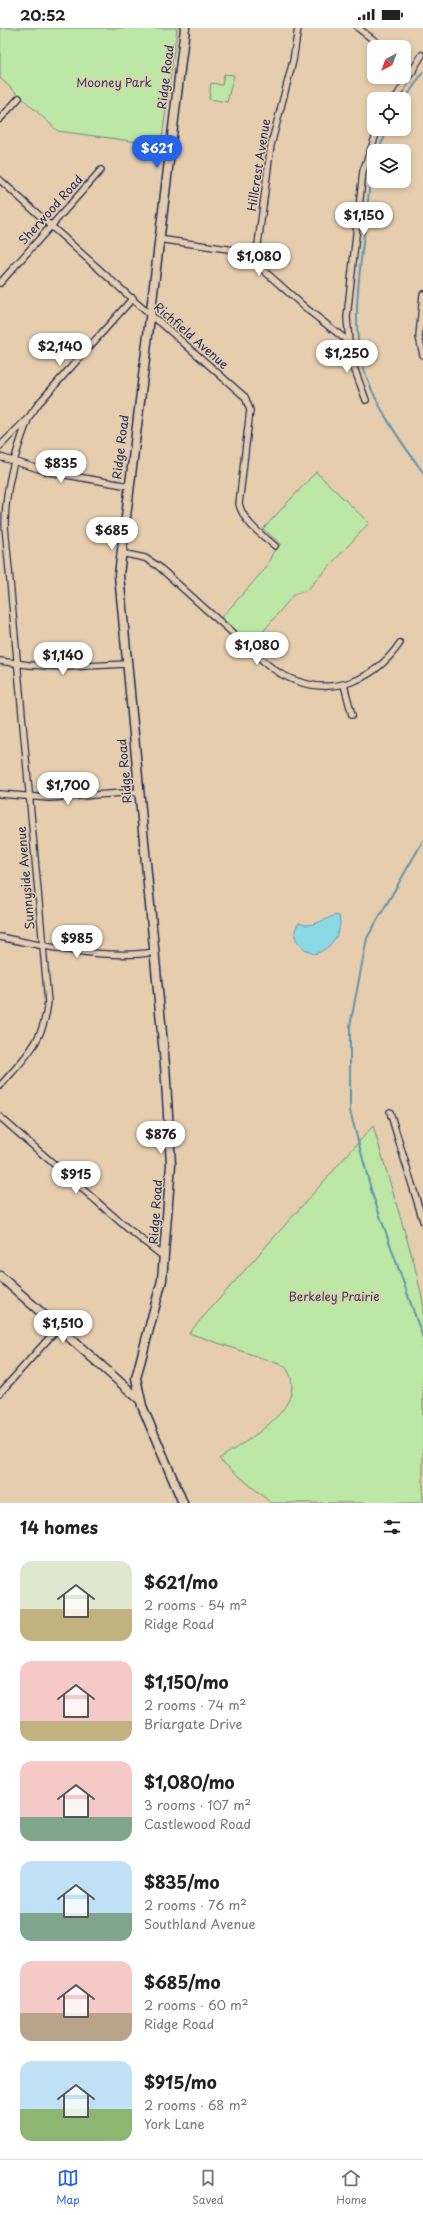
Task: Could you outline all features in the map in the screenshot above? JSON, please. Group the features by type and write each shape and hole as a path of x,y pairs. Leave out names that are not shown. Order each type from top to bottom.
{"street":[{"name":"Ridge Road","path":"183,1503 139,1399 136,1378 138,1365 157,1302 164,1257 171,1157 155,952 119,592 121,553 158,239 185,28"},
{"name":"Hillcrest Avenue","path":"252,257 258,244 271,144 293,61 298,28"},
{"path":"358,28 374,40"},
{"path":"399,92 422,55"},
{"path":"0,119 18,98"},
{"path":"366,400 353,365 349,342 347,310 363,171 376,136"},
{"name":"Sherwood Road","path":"0,283 101,170"},
{"name":"Richfield Avenue","path":"0,180 133,298 150,315 245,397 249,403 250,410 239,504 241,514 275,546"},
{"path":"158,239 234,249 252,257 308,310 349,342"},
{"path":"423,294 419,337 423,355"},
{"path":"0,446 29,417 133,298"},
{"name":"Sunnyside Avenue","path":"0,1086 32,1050 43,1028 48,1002 5,526 7,489 29,417"},
{"path":"0,457 56,474 129,486"},
{"path":"121,553 145,558 158,566 280,673 291,678 316,685 344,685 377,670 390,657 400,643"},
{"path":"0,661 17,664 67,667 127,664"},
{"path":"344,685 352,715"},
{"path":"0,794 29,797 66,798 139,792"},
{"path":"0,937 44,946 92,952 155,952"},
{"path":"390,1112 423,1221"},
{"path":"0,1117 126,1228 164,1257"},
{"path":"0,1276 139,1399"},
{"path":"0,1393 59,1327"}],"green space":[{"name":"Mooney Park","path":"0,28 177,28 161,145 58,131 0,78"},
{"path":"224,74 234,75 227,102 209,99 211,83 222,85"},
{"path":"316,472 369,523 307,590 294,594 252,645 221,618 266,568 273,552 281,544 263,529"},
{"name":"Berkeley Prairie","path":"373,1126 414,1263 423,1302 423,1503 271,1503 219,1459 259,1432 273,1421 284,1408 291,1395 292,1381 285,1366 189,1333"}],"water":[{"path":"336,915 339,916 339,929 334,940 325,949 314,954 305,949 298,942 295,937 295,933 299,923 303,925 313,924"}],"waterway":[{"path":"410,92 423,72"},
{"path":"381,144 385,136"},
{"path":"369,188 358,296 358,343 362,363 380,406 396,434 423,472"},
{"path":"423,841 367,938 350,1026 350,1111 372,1193 423,1338"}]}
